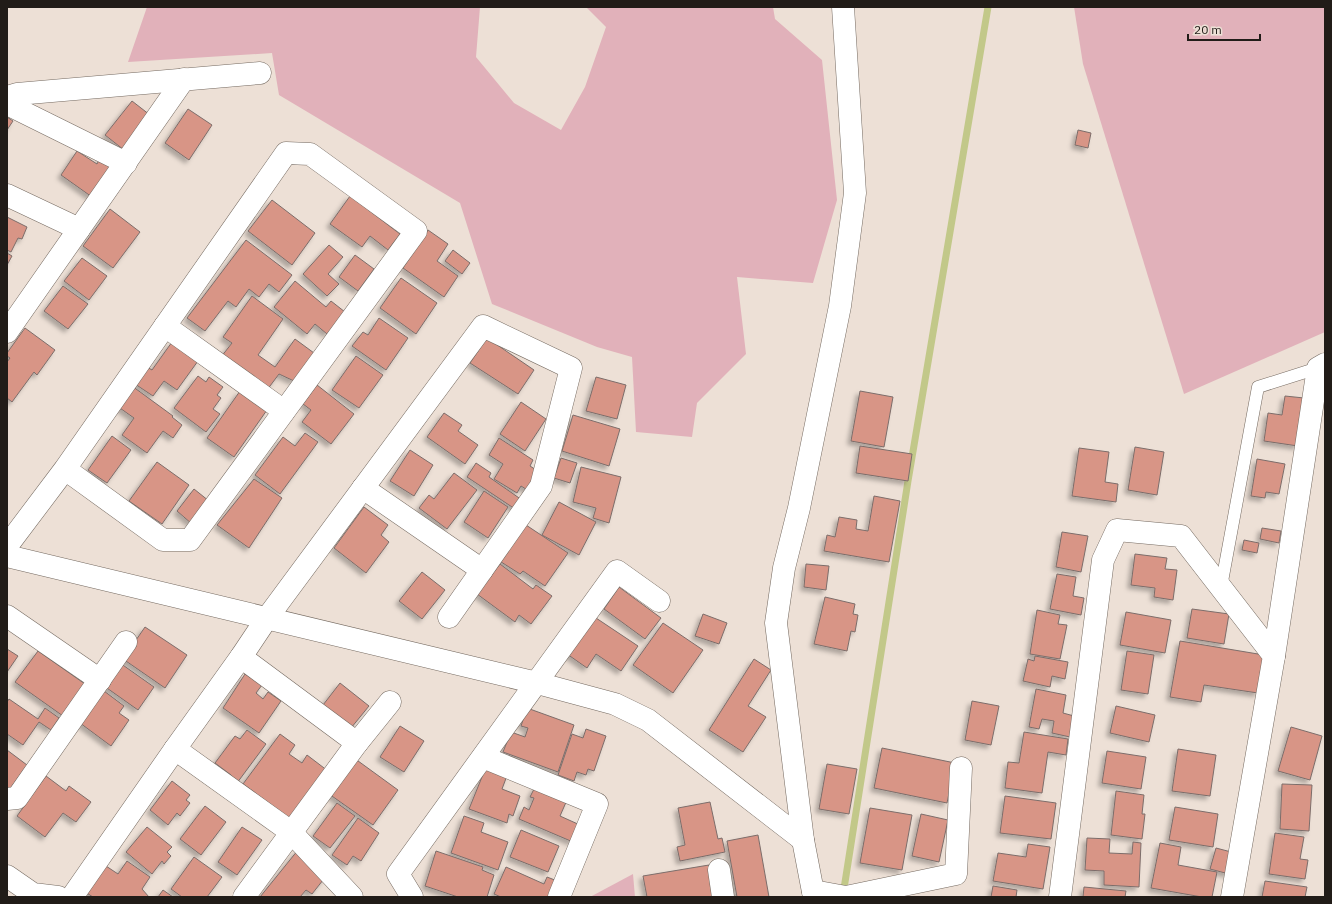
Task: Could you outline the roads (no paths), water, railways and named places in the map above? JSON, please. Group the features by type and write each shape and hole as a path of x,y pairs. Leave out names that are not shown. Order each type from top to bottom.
{"street":[{"path":"843,7 855,193 840,306 799,508 784,568 776,623 803,840 814,894 843,896 956,874 961,768"},
{"path":"7,97 17,94 260,73"},
{"path":"7,332 184,79"},
{"path":"7,104 126,162"},
{"path":"7,546 65,469 286,153 310,154 416,231 190,540 163,540 65,469"},
{"path":"7,194 79,229"},
{"path":"165,326 284,411"},
{"path":"72,897 175,749 242,657 267,618 483,326 571,368 541,486 448,617"},
{"path":"1232,897 1274,656 1321,366"},
{"path":"363,488 482,570"},
{"path":"1060,897 1103,560 1117,530 1181,536 1274,656"},
{"path":"7,556 537,683 615,704 648,720 803,840"},
{"path":"412,897 398,874 537,683 616,571 659,601"},
{"path":"7,616 100,680"},
{"path":"7,799 17,798 126,642"},
{"path":"242,657 357,743"},
{"path":"244,897 357,743 390,702"},
{"path":"175,749 291,832 352,897"},
{"path":"483,757 597,804 559,897"},
{"path":"719,870 723,897"},
{"path":"7,876 33,894 58,897"}],"lane":[{"path":"1221,588 1258,387 1321,366"}],"waterway":[{"path":"843,895 908,481 988,7"}]}
